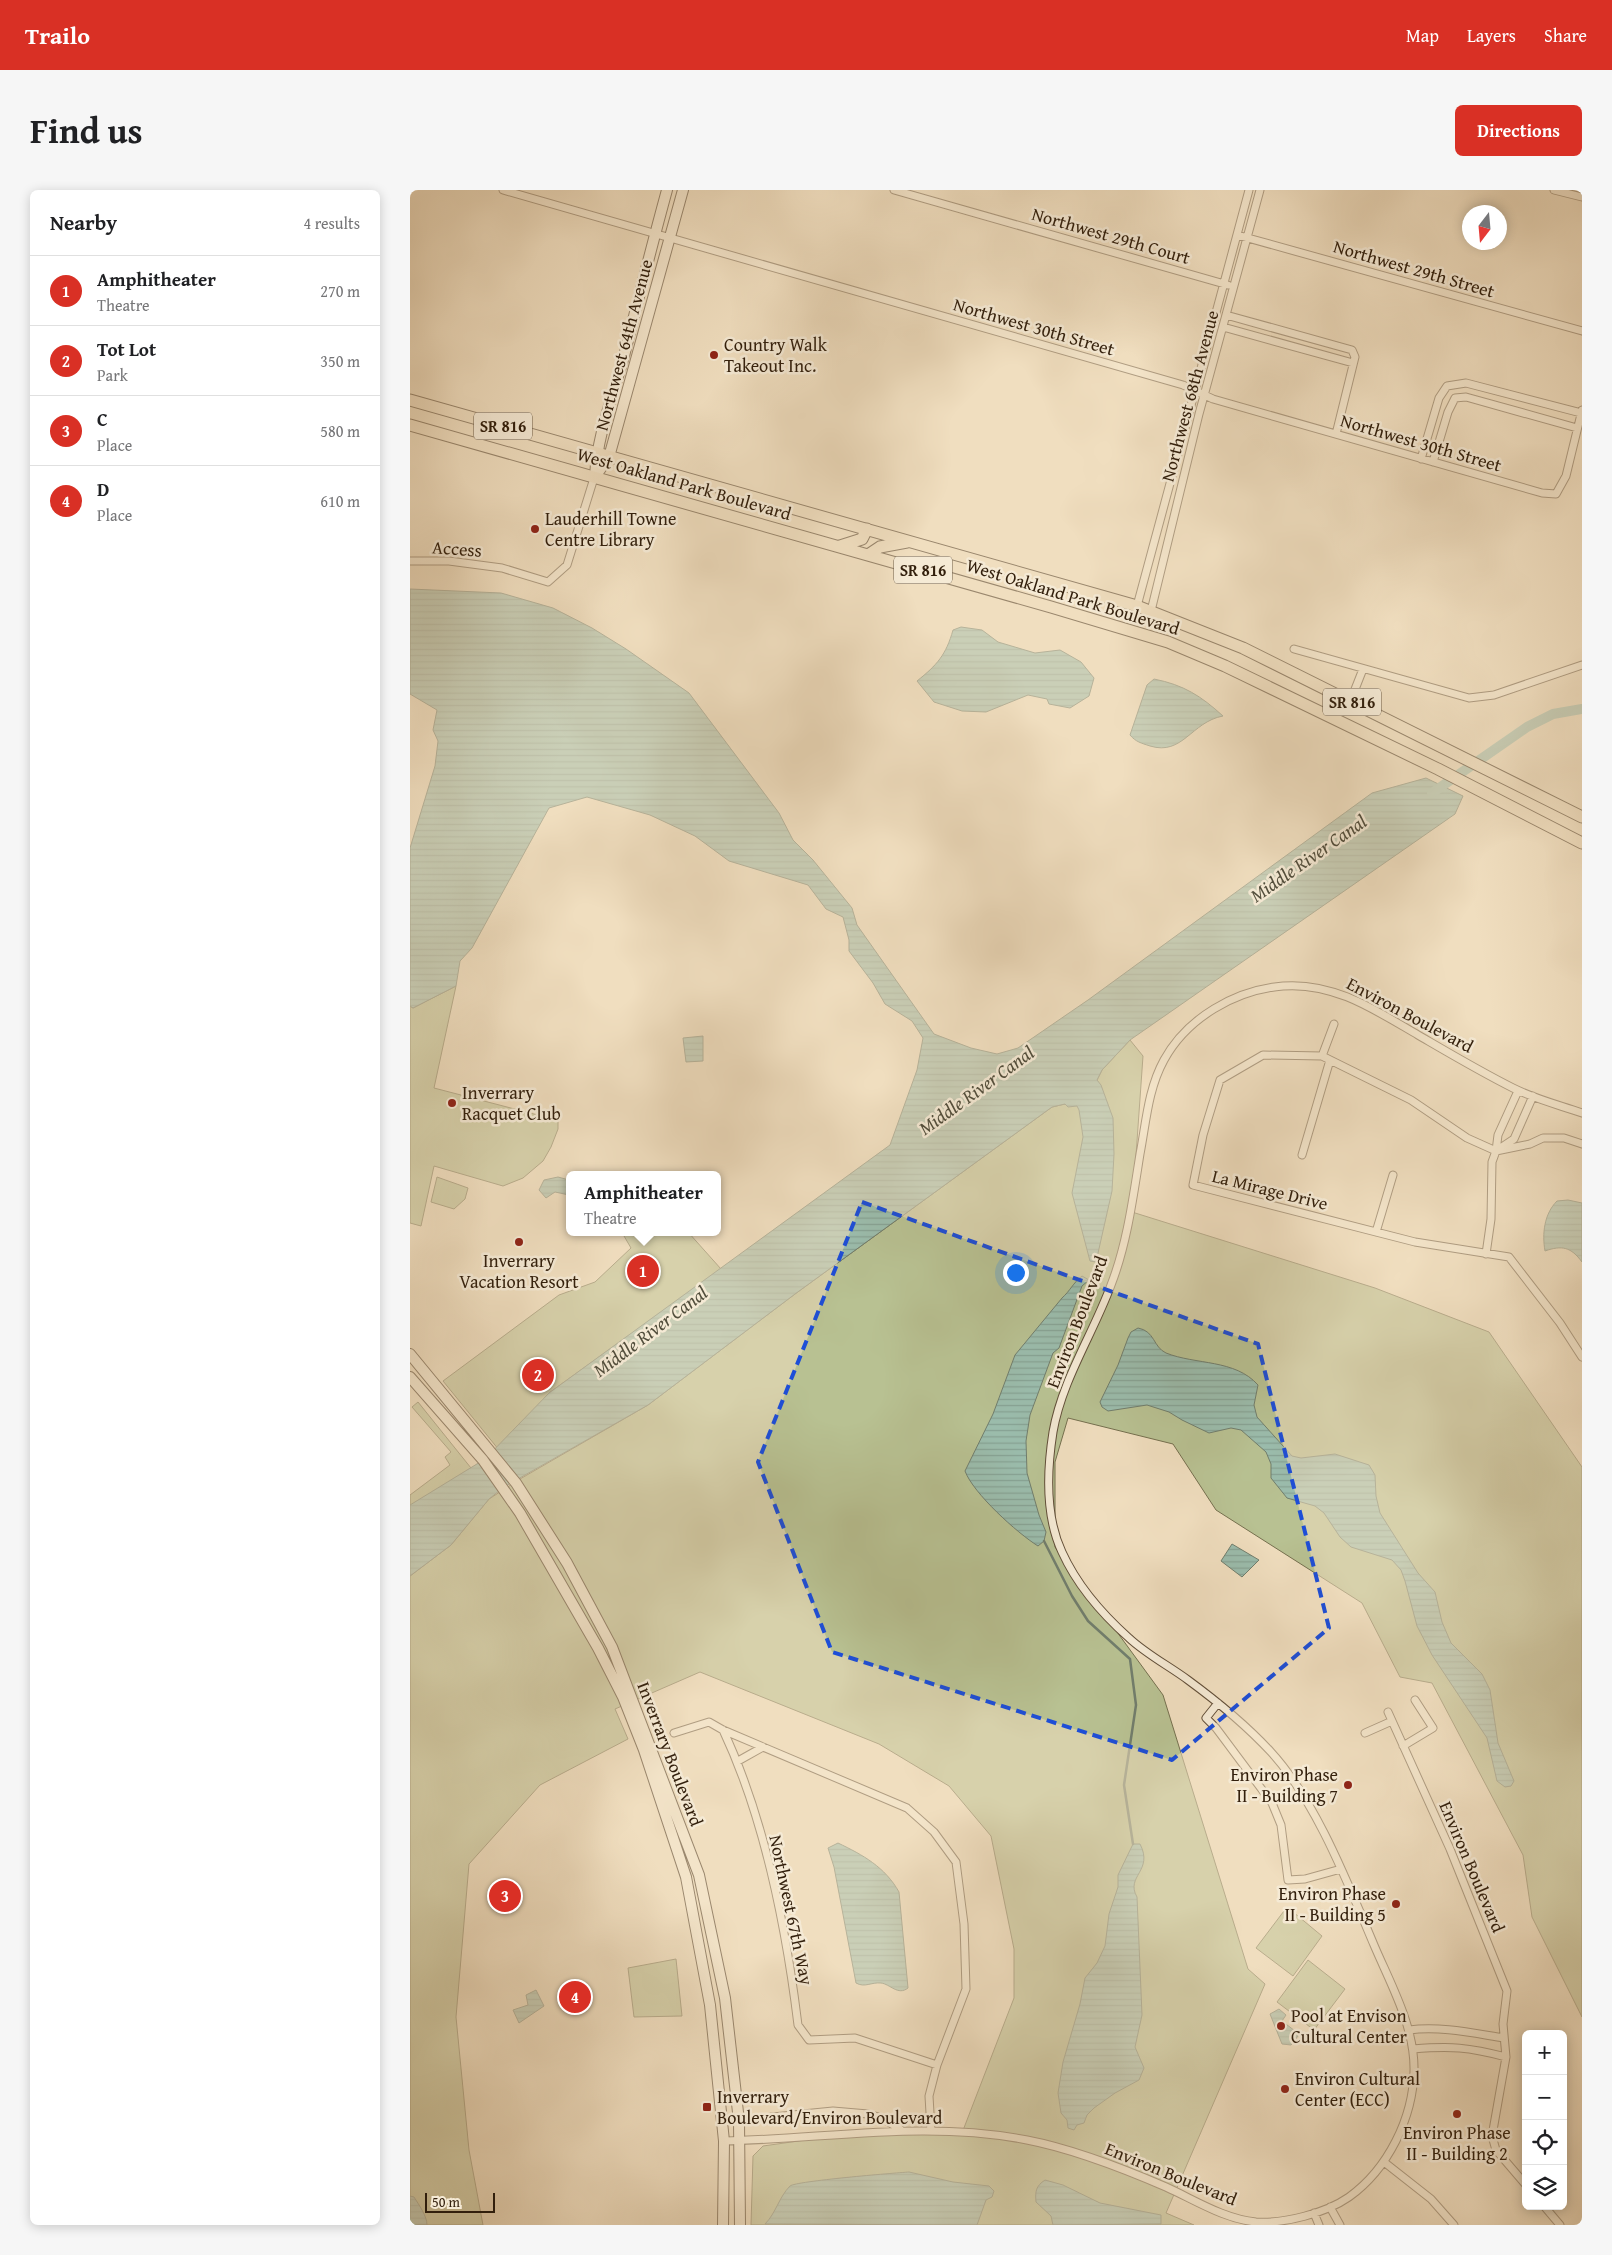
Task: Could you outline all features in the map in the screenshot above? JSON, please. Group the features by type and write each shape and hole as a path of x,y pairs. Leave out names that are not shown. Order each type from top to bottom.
{"main road":[{"name":"West Oakland Park Boulevard","path":"410,400 1137,606 1243,648 1582,817"},
{"name":"West Oakland Park Boulevard","path":"410,425 1168,642 1225,666 1438,769 1582,844"},
{"path":"838,546 862,539 867,529"},
{"path":"868,555 880,547 908,542"}],"street":[{"name":"Northwest 30th Street","path":"503,190 1183,385 1205,396 1542,493 1556,494 1566,476 1577,428"},
{"name":"Northwest 64th Avenue","path":"594,478 596,453 624,356 667,190"},
{"name":"Northwest 64th Avenue","path":"594,478 609,457 682,190"},
{"name":"Northwest 29th Court","path":"894,190 1234,286"},
{"name":"Northwest 68th Avenue","path":"1137,606 1249,190"},
{"name":"Northwest 68th Avenue","path":"1151,611 1205,396 1260,190"},
{"path":"1554,190 1582,198"},
{"name":"Northwest 29th Street","path":"1237,235 1582,331"},
{"path":"1226,315 1352,350 1353,364 1336,434"},
{"path":"1223,327 1353,364"},
{"path":"628,336 632,351 637,357"},
{"path":"624,356 632,374"},
{"path":"1420,459 1439,398 1447,386 1466,383 1582,412 1577,428 1466,397 1456,398 1447,417 1433,462"},
{"name":"Access","path":"410,561 449,561 502,568 548,582 567,565 594,478"},
{"path":"1294,649 1469,698 1494,695 1582,665"},
{"path":"1350,702 1363,668"},
{"name":"Environ Boulevard","path":"724,2141 826,2137 900,2129 1000,2135 1043,2143 1121,2169 1214,2210 1256,2222 1298,2217 1330,2207 1352,2195 1384,2162 1407,2116 1414,2075 1413,2049 1402,2009 1341,1869 1307,1801 1278,1759 1248,1728 1218,1703 1130,1640 1082,1589 1060,1548 1052,1518 1049,1486 1053,1431 1074,1369 1113,1282 1133,1200 1150,1093 1163,1062 1181,1034 1214,1008 1234,998 1257,990 1286,985 1318,987 1347,995 1518,1091 1582,1113"},
{"path":"1322,1056 1334,1024"},
{"name":"La Mirage Drive","path":"1496,1151 1467,1138 1411,1100 1322,1056 1263,1055 1220,1080 1203,1135 1194,1185 1416,1242 1509,1257 1560,1324 1582,1357"},
{"path":"1302,1155 1330,1060"},
{"path":"1486,1254 1491,1219 1492,1162 1496,1151 1498,1135 1518,1091"},
{"path":"1496,1151 1514,1139 1533,1096"},
{"path":"1496,1151 1521,1146 1543,1138 1564,1138 1582,1144"},
{"path":"1376,1232 1393,1175"},
{"name":"Inverrary Boulevard","path":"410,1354 492,1451 516,1484 567,1563 612,1647 699,1875 725,1998 739,2120 740,2225"},
{"name":"Inverrary Boulevard","path":"410,1377 483,1460 506,1492 598,1648 623,1697 644,1750 686,1877 710,2005 724,2141 723,2225"},
{"path":"1403,1746 1433,1728 1416,1700"},
{"path":"1218,1703 1206,1718 1216,1728 1272,1803 1281,1825 1288,1880 1306,1879 1341,1869"},
{"name":"Environ Boulevard","path":"1388,1712 1450,1849 1507,1991 1503,2024 1506,2057 1492,2136 1496,2150 1522,2180"},
{"path":"674,1733 709,1722 723,1730 907,1808 934,1832 956,1862 964,1924 966,1989 937,2065 929,2096 931,2130"},
{"path":"1365,1733 1392,1722"},
{"name":"Northwest 67th Way","path":"723,1730 738,1761 771,1873 798,2025 808,2040 855,2038 937,2065"},
{"path":"738,1761 763,1747"},
{"path":"1409,2030 1427,2028 1451,2030 1504,2038"},
{"path":"1413,2049 1450,2046 1476,2049 1506,2057"},
{"name":"Environ Boulevard","path":"722,2122 833,2111 851,2112 882,2118 900,2129"},
{"path":"1384,2162 1431,2199 1454,2225"},
{"path":"1330,2207 1340,2225"},
{"path":"1547,2210 1560,2225"},
{"path":"1314,2213 1319,2225"}],"highlighted area":[{"path":"862,1202 1258,1344 1329,1628 1172,1760 832,1652 758,1462"}],"shaded area":[{"name":"Inverrary Racquet Club","path":"456,986 434,1088 553,1119 558,1121 558,1129 543,1161 523,1178 503,1186 434,1166 421,1226 410,1223 410,1006 413,1008"},
{"path":"1130,1040 1143,1056 1132,1212 1375,1288 1489,1332 1582,1467 1582,2017 1532,1917 1523,1855 1432,1683 1400,1677 1362,1603 1216,1510 1173,1444 1068,1418 1055,1462 1055,1547 1163,1695 1248,1969 1265,1984 1166,2213 1194,2225 751,2225 753,2156 763,2146 827,2137 962,2133 1014,1998 1014,1949 991,1836 949,1786 879,1744 700,1672 615,1709 628,1739 540,1785 469,1864 456,2017 469,2150 483,2225 410,2225 410,1576 451,1545 489,1499 648,1405 795,1294 1052,1107 1065,1104 1097,1080 1102,1070"},
{"path":"437,1177 468,1188 465,1199 454,1209 431,1202"},
{"path":"624,1236 692,1236 721,1269 549,1393 499,1450 443,1381 559,1295 595,1282 631,1248"},
{"path":"418,1402 471,1468 410,1510 410,1495 450,1465 445,1457 451,1452 412,1407"},
{"path":"1287,1907 1322,1936 1293,1976 1256,1948"},
{"path":"676,1959 682,2016 634,2017 628,1968"},
{"path":"1308,1960 1345,1989 1314,2030 1277,2002"}],"water":[{"path":"410,589 501,593 553,608 592,628 626,649 689,693 779,813 793,840 813,860 852,908 857,925 934,1034 971,1048 997,1054 1018,1048 1088,1000 1372,793 1426,778 1463,796 1455,814 1130,1040 1102,1070 1097,1080 1101,1085 1113,1118 1114,1154 1112,1191 1096,1262 1090,1261 1072,1193 1083,1137 1079,1110 1077,1106 1068,1107 1065,1104 1052,1107 795,1294 648,1405 504,1487 489,1499 451,1545 410,1576 410,1505 485,1459 549,1393 890,1145 917,1070 923,1038 912,1021 885,1004 873,983 849,951 849,940 843,917 826,909 808,885 729,861 695,836 650,815 587,797 549,808 472,948 460,961 456,986 413,1008 410,1006 410,848 435,766 438,741 433,730 437,710 410,694"},
{"path":"961,627 982,630 998,642 1035,653 1060,650 1081,662 1094,678 1089,696 1070,708 1049,704 1047,699 1028,695 986,712 962,711 934,702 917,681 940,659 953,630"},
{"path":"1154,679 1174,684 1191,692 1223,716 1212,719 1171,746 1161,748 1139,742 1130,735 1147,685"},
{"path":"703,1036 703,1061 686,1062 683,1038"},
{"path":"558,1177 566,1179 566,1194 555,1192 546,1198 539,1190 544,1180"},
{"path":"1568,1200 1582,1203 1582,1262 1570,1250 1556,1248 1545,1251 1544,1231 1549,1212 1557,1201"},
{"path":"1082,1276 1089,1280 1082,1286 1059,1348 1053,1353 1030,1415 1026,1441 1027,1473 1046,1532 1044,1541 1038,1546 1019,1532 986,1501 965,1471 993,1414 1015,1355"},
{"path":"1138,1328 1148,1332 1166,1353 1227,1367 1249,1377 1258,1385 1254,1405 1257,1417 1292,1456 1301,1458 1335,1454 1369,1465 1375,1475 1376,1496 1380,1513 1418,1573 1435,1592 1442,1622 1451,1643 1482,1674 1490,1690 1498,1743 1514,1781 1511,1786 1505,1787 1497,1781 1487,1738 1432,1655 1417,1626 1401,1570 1392,1560 1351,1547 1340,1537 1324,1513 1315,1506 1287,1498 1271,1478 1271,1464 1266,1452 1241,1430 1231,1428 1209,1433 1169,1412 1147,1405 1108,1411 1102,1407 1100,1402 1118,1365 1128,1338 1131,1332"},
{"path":"1232,1544 1259,1560 1242,1577 1221,1561"},
{"path":"838,1843 873,1863 887,1875 899,1892 908,1988 904,1990 897,1990 881,1983 862,1985 856,1983 834,1867 828,1848"},
{"path":"1133,1844 1140,1844 1144,1861 1136,1878 1134,1890 1137,1897 1142,2015 1135,2047 1144,2068 1139,2080 1115,2093 1094,2108 1087,2115 1084,2123 1077,2125 1074,2130 1068,2128 1067,2120 1061,2113 1058,2093 1063,2062 1080,2004 1085,1978 1097,1963 1105,1946 1109,1914 1118,1887 1118,1875"},
{"path":"536,1990 544,2006 519,2023 513,2010 528,2005 526,1995"},
{"name":"Pool at Envison Cultural Center","path":"1279,2009 1286,2015 1282,2021 1295,2031 1298,2036 1291,2045 1282,2044 1270,2014"},
{"path":"909,2172 953,2182 989,2186 994,2191 992,2197 986,2200 977,2225 765,2224 790,2186 826,2180"},
{"path":"1045,2180 1063,2185 1100,2203 1161,2215 1161,2224 1053,2225 1051,2216 1036,2202 1037,2189"},
{"path":"410,2196 414,2197 420,2207 426,2218 427,2225 410,2225"}],"waterway":[{"name":"Middle River Canal","path":"1432,793 1527,727 1553,714 1582,709"},
{"path":"1044,1541 1072,1596 1088,1621 1130,1659 1136,1705 1124,1785 1133,1844"}],"place":[{"name":"Country Walk Takeout Inc.","path":"714,355"},
{"name":"Lauderhill Towne Centre Library","path":"535,529"},
{"name":"Inverrary Racquet Club","path":"452,1103"},
{"name":"Inverrary Vacation Resort","path":"519,1242"},
{"name":"Amphitheater","path":"643,1271"},
{"name":"Tot Lot","path":"538,1375"},
{"name":"Environ Phase II - Building 7","path":"1348,1785"},
{"name":"C","path":"505,1896"},
{"name":"Environ Phase II - Building 5","path":"1396,1904"},
{"name":"D","path":"575,1997"},
{"name":"Pool at Envison Cultural Center","path":"1281,2026"},
{"name":"Environ Cultural Center (ECC)","path":"1285,2089"},
{"name":"Inverrary Boulevard/Environ Boulevard","path":"707,2107"},
{"name":"Environ Phase II - Building 2","path":"1457,2114"}]}
